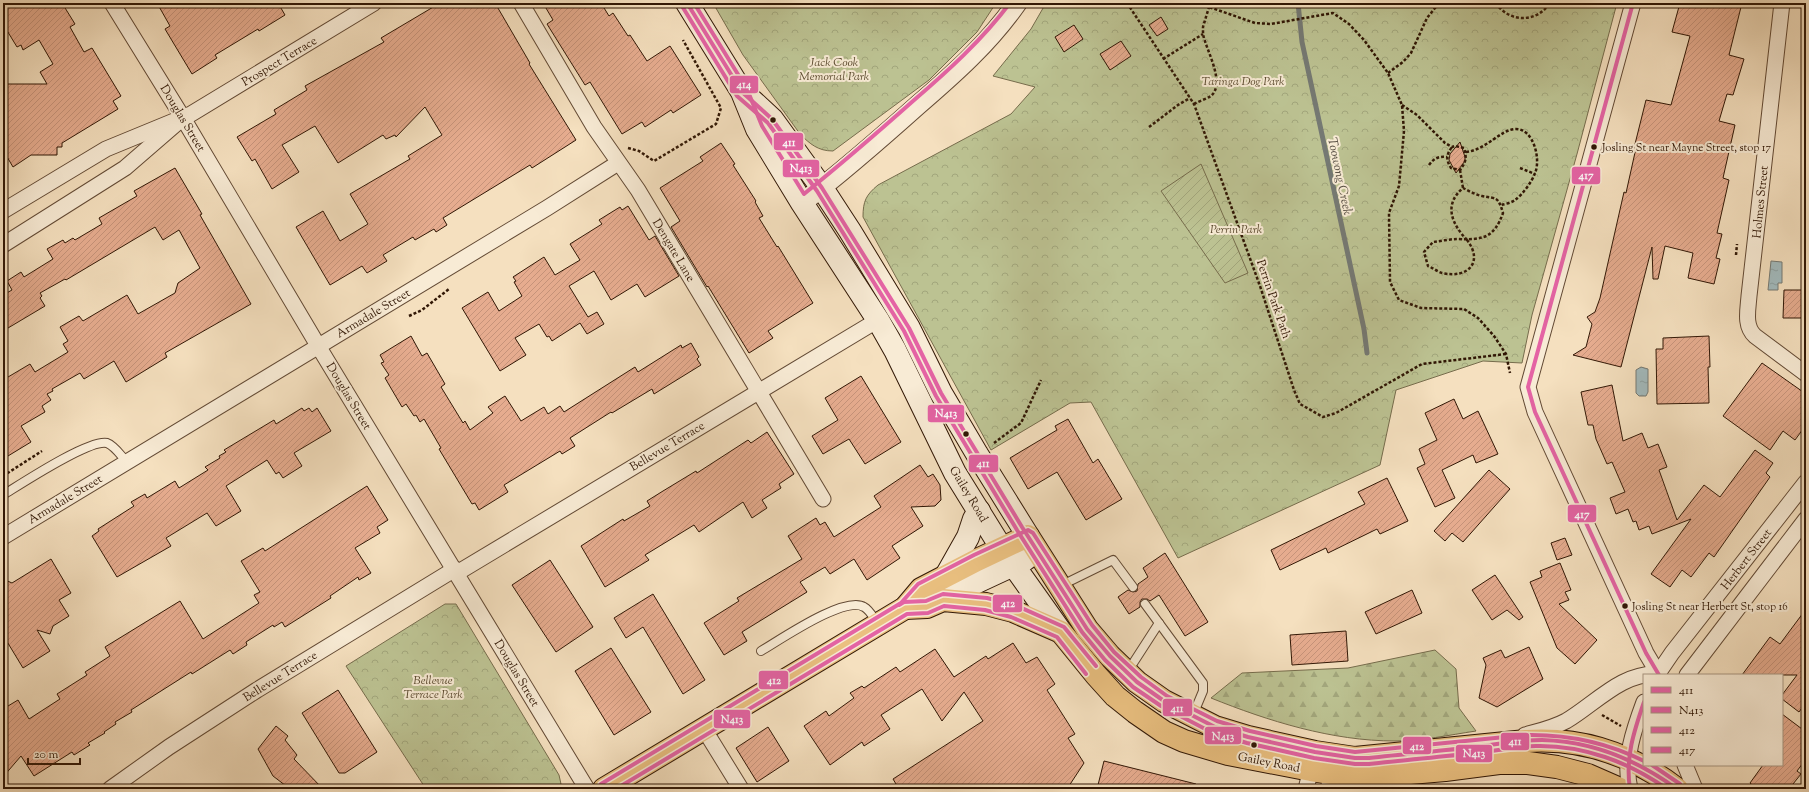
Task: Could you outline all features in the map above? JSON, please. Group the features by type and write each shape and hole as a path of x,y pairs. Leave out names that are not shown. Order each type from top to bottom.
{"main road":[{"name":"Gailey Road","path":"687,3 742,92 757,129 802,203 878,320 895,350 955,473 1008,557 1061,632 1096,675 1115,696 1164,732 1206,748 1332,773"},
{"name":"Gailey Road","path":"742,92 772,119 822,188 909,328 941,393 1033,545 1087,629 1110,656 1127,672 1164,701 1215,727 1248,737 1311,770"},
{"path":"946,576 968,537 974,519 979,511"},
{"path":"604,789 906,608 921,589 946,576 1008,557 1033,545"},
{"path":"906,608 927,607 943,600 964,588 1008,557"},
{"path":"943,600 1000,607 1013,611 1061,632"},
{"path":"1332,773 1369,758 1540,740 1570,742 1607,750 1638,761"},
{"path":"1332,773 1351,776 1376,776 1446,770 1499,763 1528,763 1557,767 1588,776 1620,789"},
{"path":"1645,766 1677,789"}],"street":[{"name":"Douglas Street","path":"112,3 588,789"},
{"name":"Prospect Terrace","path":"3,211 106,149 183,118 374,3"},
{"name":"Dengate Lane","path":"521,3 594,127 638,190 823,499"},
{"path":"802,203 822,188 969,60 1002,25 1017,3"},
{"path":"1633,3 1528,387 1535,412 1642,646 1657,674"},
{"name":"Holmes Street","path":"1782,3 1749,296 1748,324 1751,332 1806,374"},
{"name":"Prospect Terrace","path":"3,244 125,168 183,118"},
{"name":"Armadale Street","path":"3,537 547,208 618,163"},
{"name":"Bellevue Terrace","path":"110,789 169,747 257,690 878,320"},
{"name":"Herbert Street","path":"1659,674 1672,653 1806,482"},
{"name":"Herbert Street","path":"1688,674 1806,519"},
{"path":"1493,745 1556,726 1631,679 1643,675"},
{"path":"1634,789 1638,761 1633,733 1643,705"},
{"path":"704,729 742,789"},
{"path":"1630,789 1638,761"},
{"path":"1685,766 1695,789"}],"lane":[{"path":"3,495 54,464 98,443 111,446 127,462"},
{"path":"1059,586 1113,560 1133,587"},
{"path":"1145,604 1203,683 1203,691 1192,716"},
{"path":"761,651 839,607 850,605 865,607 878,624"},
{"path":"1127,672 1159,623"}],"path":[{"name":"Perrin Park Path","path":"1127,3 1194,104 1260,286 1300,404 1324,417 1336,413 1422,364 1506,354"},
{"path":"1186,3 1209,7 1255,23 1271,24 1333,13 1349,24 1364,40 1388,73 1402,105 1404,131 1399,186 1389,213 1390,282 1399,300 1421,308 1464,309 1478,318 1494,336 1506,354 1510,373"},
{"path":"1388,73 1403,62 1411,53 1427,18 1439,3"},
{"path":"1496,3 1500,10 1509,16 1522,19 1535,16 1546,9 1550,3"},
{"path":"1194,104 1211,96 1216,88 1217,78 1203,34 1203,27 1209,7"},
{"path":"1164,59 1203,34"},
{"path":"626,147 639,151 654,161 716,124 721,108 683,40"},
{"path":"1148,126 1190,98"},
{"path":"1206,98 1207,102"},
{"path":"1402,105 1417,115 1445,143 1452,147 1455,146 1464,148 1466,152 1466,162 1460,170 1463,188"},
{"path":"1466,152 1472,152 1487,145 1505,133 1515,129 1525,132 1532,141 1538,160 1535,174 1515,201 1501,205"},
{"path":"1452,147 1446,160 1451,168 1460,170"},
{"path":"1429,165 1439,156 1447,157"},
{"path":"1520,168 1535,174"},
{"path":"1463,188 1456,194 1453,202 1453,222 1467,240 1474,249 1474,261 1467,271 1457,274 1442,273 1428,266 1424,252 1433,242 1467,240 1480,239 1491,232 1499,224 1502,213 1501,205 1498,200 1490,196 1482,196 1463,188"},
{"path":"409,316 422,310 449,289"},
{"path":"992,444 1021,423 1041,380"},
{"path":"3,476 42,451"},
{"path":"1598,713 1627,729"}],"green space":[{"name":"Jack Cook Memorial Park","path":"713,3 996,3 977,32 929,80 833,151 828,151 815,146 800,134 743,55"},
{"name":"Perrin Park","path":"1046,3 1617,3 1532,315 1522,363 1483,361 1396,390 1380,465 1178,558 1091,402 1070,403 991,450 863,217 864,207 868,195 878,185 1011,114 1035,87 993,76 1031,29"},
{"path":"1201,164 1248,273 1225,283 1161,191"},
{"name":"Bellevue Terrace Park","path":"445,604 456,604 559,775 561,784 552,789 426,789 346,666"},
{"path":"1435,650 1456,669 1459,708 1476,731 1405,741 1348,738 1278,722 1211,698 1242,673 1348,668"}],"water":[{"path":"1771,261 1782,262 1782,283 1778,283 1778,290 1768,290"},
{"path":"1641,367 1648,369 1648,392 1646,396 1639,396 1636,393 1636,370"}],"building":[{"path":"3,3 62,3 75,24 70,27 84,52 92,48 121,96 113,101 118,109 62,143 62,147 57,147 57,155 31,155 13,167 3,150 3,118 7,125 6,84 47,84 40,72 53,64 39,40 23,50 21,45 17,47 3,24"},
{"path":"157,3 278,3 285,15 259,31 258,29 215,55 217,58 192,74 165,29 170,26"},
{"path":"440,3 495,3 530,63 529,64 576,140 532,168 530,165 443,218 447,225 436,232 434,229 415,240 413,237 383,255 387,261 367,273 362,266 330,285 296,227 323,211 340,241 368,224 350,194 410,159 408,156 442,135 425,107 396,137 395,135 386,139 383,135 338,163 315,126 282,145 299,172 272,189 255,159 252,161 237,137 276,114 274,110 307,90 305,86 384,42 381,38"},
{"path":"543,3 601,3 609,16 613,13 647,61 670,46 701,95 673,113 671,110 645,127 642,122 622,134 590,82 585,85 547,24 553,20"},
{"path":"1680,3 1742,3 1729,55 1744,59 1733,95 1727,94 1719,121 1735,125 1723,178 1729,180 1717,233 1722,234 1716,258 1720,259 1714,284 1688,278 1693,253 1665,246 1658,279 1653,279 1652,247 1621,367 1573,355 1586,347 1592,324 1587,317 1595,312 1600,298 1624,192 1626,193 1636,148 1634,148 1646,100 1671,105 1690,36 1672,32"},
{"path":"1161,17 1168,29 1157,36 1149,25"},
{"path":"1074,25 1083,39 1064,52 1055,37"},
{"path":"1121,41 1131,56 1110,70 1100,54"},
{"path":"1460,142 1465,161 1456,173 1449,160 1450,154"},
{"path":"721,143 756,201 755,202 763,216 759,218 813,303 768,331 773,338 749,353 671,227 680,221 660,188 703,161 700,157"},
{"path":"175,168 251,304 165,353 167,357 126,382 114,361 84,379 80,373 52,389 53,391 47,394 51,400 42,406 45,412 21,426 31,442 3,459 3,380 30,364 35,372 68,352 63,344 68,341 60,327 79,316 83,321 127,295 138,314 175,293 178,283 200,268 179,230 163,240 155,227 66,280 65,279 40,293 42,296 40,298 45,306 3,331 3,295 12,290 7,281 21,272 24,277 53,259 47,249 63,240 65,243 73,238 75,240 102,224 99,218 137,196 134,191"},
{"path":"628,206 649,240 655,236 679,276 645,297 637,284 611,300 594,271 569,286 588,317 597,312 604,324 587,334 580,323 552,341 549,336 547,337 539,324 515,338 526,355 500,371 462,308 488,292 499,311 522,296 514,282 516,281 513,277 544,257 555,275 580,260 570,244 602,224 599,220 620,207 622,210"},
{"path":"1784,290 1806,290 1806,318 1783,318"},
{"path":"411,336 422,356 427,353 445,384 441,387 463,423 465,421 470,430 493,413 488,407 505,396 521,421 544,407 548,414 560,406 564,412 635,367 638,372 681,345 682,348 691,343 699,357 697,359 701,365 654,394 652,389 612,413 611,412 570,438 575,446 562,454 560,451 504,485 508,492 479,510 475,503 472,504 439,449 441,448 424,419 420,422 406,404 402,407 385,378 389,375 381,363 384,362 380,355"},
{"path":"1709,336 1709,403 1657,404 1656,349 1663,349 1663,338"},
{"path":"1762,363 1806,394 1806,425 1795,440 1783,431 1770,450 1723,416"},
{"path":"861,376 901,442 865,464 849,439 823,454 812,436 838,420 825,398"},
{"path":"1612,385 1623,441 1642,433 1648,448 1658,444 1667,467 1659,470 1677,520 1704,485 1720,497 1755,450 1773,463 1766,473 1770,477 1714,557 1709,553 1691,577 1682,570 1670,587 1651,574 1691,519 1652,534 1649,526 1639,530 1636,521 1633,522 1628,509 1616,514 1610,498 1625,492 1612,462 1607,464 1596,439 1593,425 1588,425 1581,392"},
{"path":"1454,399 1463,419 1478,411 1498,454 1476,463 1473,455 1442,470 1455,498 1435,507 1417,468 1425,464 1419,449 1437,440 1425,413"},
{"path":"302,408 304,411 309,408 312,412 317,408 331,431 294,453 302,466 283,478 279,472 276,474 267,460 226,486 241,511 216,526 207,513 166,538 171,546 117,577 92,536 99,531 98,529 134,506 131,502 145,494 147,498 175,481 179,488 208,470 205,467 220,458 219,456 226,452 224,450 274,420 276,424"},
{"path":"1068,419 1093,463 1098,459 1122,499 1086,520 1057,472 1028,489 1010,458 1057,430 1055,426"},
{"path":"767,432 794,474 779,484 781,488 762,500 767,508 752,518 743,502 699,532 694,525 645,555 649,560 605,587 581,546 623,519 624,521 650,506 647,501 663,491 696,471 697,473 748,440 751,443"},
{"path":"920,465 928,477 933,474 940,485 941,500 935,506 911,507 923,526 892,546 900,558 867,580 854,559 830,574 825,567 800,582 807,592 742,632 747,641 724,655 704,623 739,601 737,598 802,559 788,536 816,518 820,525 825,522 834,537 881,507 874,496"},
{"path":"1489,470 1510,489 1463,542 1452,533 1445,541 1434,531"},
{"path":"1387,478 1408,521 1380,534 1377,529 1328,553 1326,548 1280,570 1271,550 1365,504 1358,492"},
{"path":"367,486 388,520 377,527 380,533 355,548 371,573 359,580 358,577 330,596 331,598 285,627 282,622 274,627 273,625 246,642 247,645 233,654 230,650 192,674 191,672 131,710 132,712 115,722 116,724 104,732 105,733 88,743 90,745 74,755 72,752 34,776 21,756 3,777 3,709 18,700 29,719 60,699 57,694 87,675 85,672 110,656 105,647 180,601 203,639 259,603 254,595 260,592 241,561 263,548 265,551"},
{"path":"1565,538 1572,555 1557,560 1551,543"},
{"path":"1165,553 1208,622 1185,636 1159,595 1150,601 1147,599 1142,599 1140,602 1140,607 1129,614 1118,597 1128,590 1133,592 1137,591 1138,584 1148,577 1143,568"},
{"path":"51,559 71,593 59,600 69,616 53,626 50,634 37,630 50,651 23,668 3,635 3,579 12,583"},
{"path":"550,560 593,627 556,652 512,585"},
{"path":"1560,563 1571,590 1565,592 1569,600 1559,604 1597,640 1575,664 1557,648 1530,582 1542,577 1540,571"},
{"path":"1495,575 1523,617 1519,620 1507,610 1492,620 1472,590"},
{"path":"1412,590 1422,613 1376,634 1365,612"},
{"path":"653,594 705,680 683,694 643,627 626,638 614,618"},
{"path":"1806,609 1806,702 1799,712 1783,700 1783,694 1797,675 1743,674 1770,637 1780,644"},
{"path":"1346,631 1348,661 1292,665 1290,635"},
{"path":"1013,643 1026,663 1037,657 1055,684 1047,690 1075,734 1068,738 1084,763 1067,789 899,789 893,779 983,721 964,692 942,721 922,689 881,715 890,729 864,746 862,742 830,765 804,726 826,711 829,716 854,698 850,693 862,686 864,688 896,667 900,672 935,649 954,677 986,656 988,659"},
{"path":"1529,647 1543,679 1497,707 1479,698 1486,665 1483,658 1501,650 1505,658"},
{"path":"611,648 651,712 614,735 575,671"},
{"path":"338,690 377,752 345,773 339,773 302,713"},
{"path":"1783,715 1806,732 1806,759 1797,771 1801,774 1789,789 1757,789 1750,783 1762,766 1783,766"},
{"path":"276,726 288,736 285,740 297,755 294,759 323,789 290,789 273,776 258,749"},
{"path":"768,727 789,761 757,782 736,748"},
{"path":"1104,761 1196,784 1195,789 1097,789"}],"waterway":[{"name":"Toowong Creek","path":"1298,3 1302,42 1364,329 1367,353"}],"transit line":[{"name":"411","path":"687,3 742,92 772,119 822,188 909,328 941,393 1022,527 1087,629 1110,656 1137,682 1164,701 1215,727 1248,737 1315,752 1355,758 1369,758 1508,742 1542,740 1561,741 1596,748 1630,761 1646,769 1677,789"},
{"name":"414","path":"694,3 747,89 762,126 804,194 952,67 988,30 1010,3"},
{"name":"417","path":"1633,3 1528,387 1535,412 1646,653 1658,674"},
{"name":"N413","path":"682,6 737,96 768,123 817,191 904,331 936,396 1017,530 1082,632 1105,660 1133,687 1161,706 1213,733 1247,743 1314,758 1355,764 1369,764 1520,747 1554,746 1588,752 1621,763 1652,779 1667,789"},
{"name":"412","path":"601,784 901,603 918,584 974,555 1028,530 1033,533 1092,625 1114,652 1141,677 1167,696 1217,721 1250,731 1316,746 1355,752 1525,735 1541,735 1586,740 1630,754 1643,760"},
{"name":"412","path":"899,605 904,602 926,601 943,594 987,598 1015,605 1064,627 1096,666"},
{"name":"N413","path":"616,789 907,614 928,613 944,606 985,610 1011,617 1057,637 1086,674"},
{"name":"417","path":"1630,789 1629,766 1631,745 1643,705"},
{"name":"412","path":"1653,766 1680,784"}],"place":[{"name":"Josling St near Mayne Street, stop 17","path":"1594,147"},
{"name":"Josling St near Herbert St, stop 16","path":"1625,606"}],"park label":[{"name":"Taringa Dog Park","path":"1243,81"}]}
